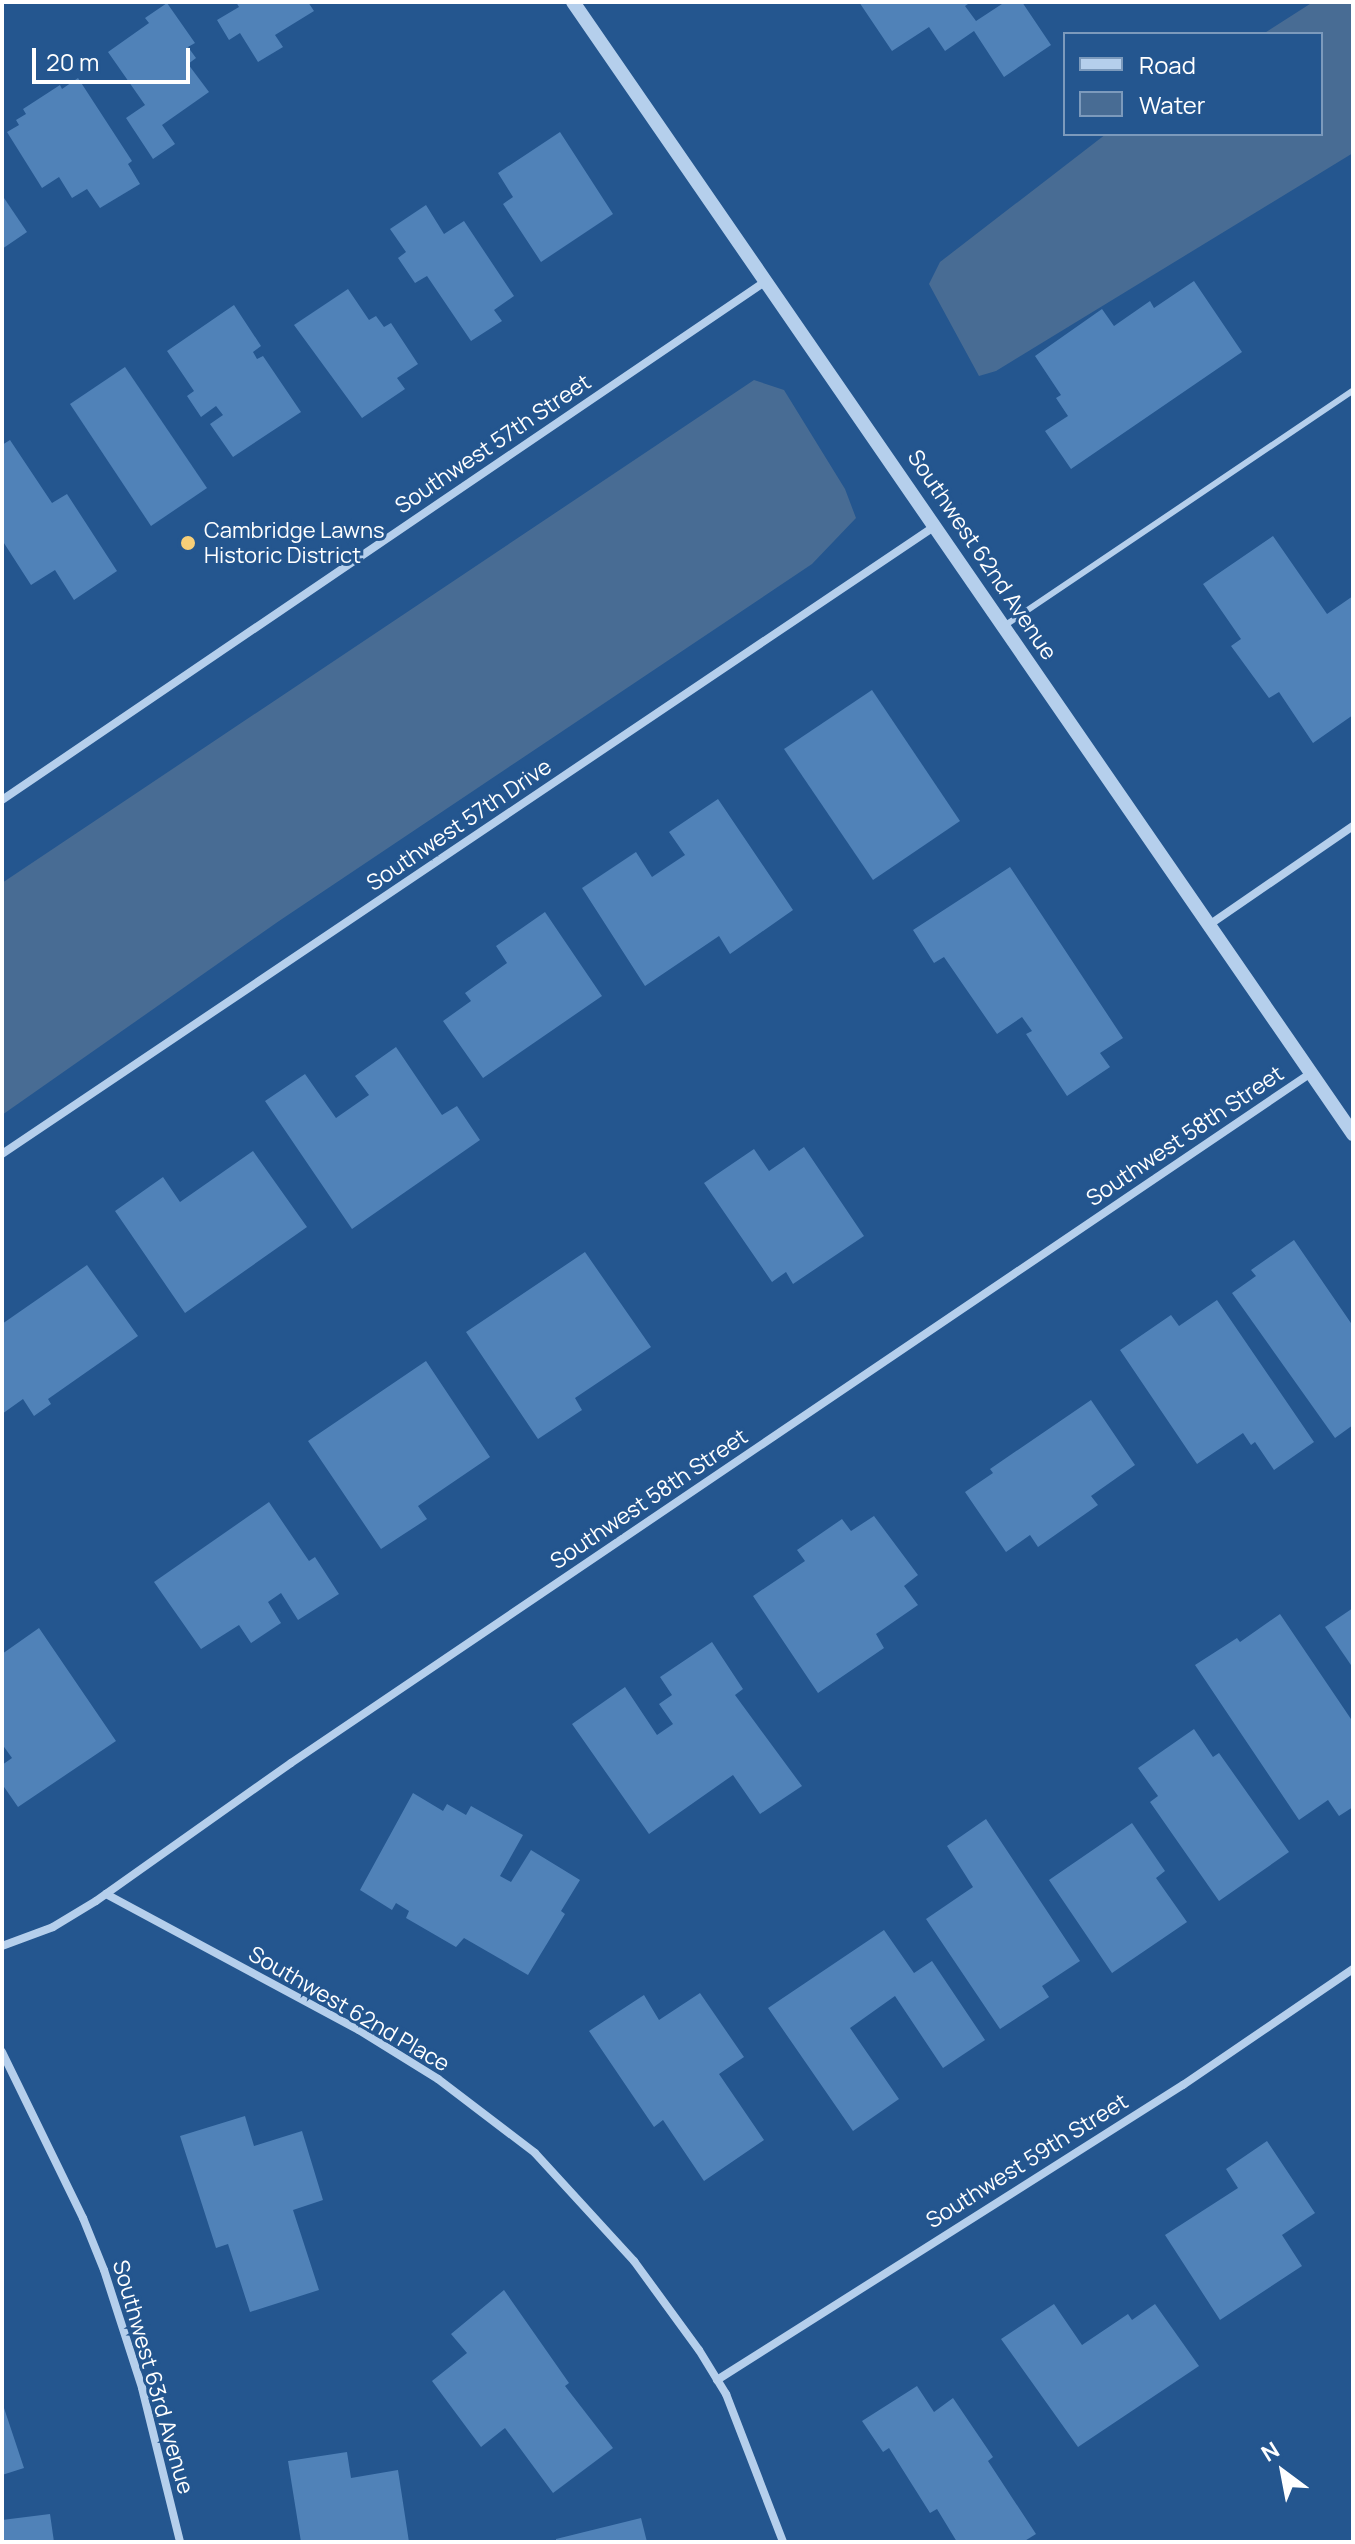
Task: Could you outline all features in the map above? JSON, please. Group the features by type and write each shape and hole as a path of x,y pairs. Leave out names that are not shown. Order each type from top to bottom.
{"street":[{"name":"Southwest 62nd Avenue","path":"573,2 1353,1134"},
{"name":"Southwest 57th Street","path":"2,800 766,281"},
{"name":"Southwest 57th Drive","path":"2,1154 935,525"},
{"path":"1209,925 1353,826"},
{"name":"Southwest 58th Street","path":"2,1946 53,1927 106,1894 317,1745 1311,1073"},
{"name":"Southwest 62nd Place","path":"106,1894 359,2030 489,2115 535,2153 634,2261 717,2380 749,2449 783,2542"},
{"name":"Southwest 59th Street","path":"717,2380 1183,2085 1353,1969"},
{"name":"Southwest 63rd Avenue","path":"2,2052 32,2109 104,2270 142,2388 180,2542"}],"lane":[{"path":"1004,626 1353,391"}],"water":[{"path":"1313,2 1353,2 1353,153 996,371 979,376 929,284 940,262 1103,136 1323,136 1323,32 1266,32"},
{"path":"754,380 784,390 845,489 856,518 812,564 279,921 2,1115 2,883"}],"building":[{"path":"236,2 308,2 314,11 275,35 283,47 258,62 240,33 229,40 217,20 239,7"},
{"path":"859,2 971,2 965,6 976,21 1005,2 1022,2 1051,45 1004,77 974,31 945,51 929,27 892,51"},
{"path":"167,3 195,43 188,47 196,58 188,64 209,92 162,125 175,144 153,159 126,118 145,105 108,52 149,23 145,18"},
{"path":"78,78 132,161 128,164 140,184 100,208 87,189 72,198 59,177 42,188 7,132 19,125 16,120 26,114 23,109 60,85 62,89"},
{"path":"560,132 613,214 541,262 503,204 513,197 498,173"},
{"path":"2,195 27,232 2,249"},
{"path":"426,205 444,234 464,221 514,296 494,310 502,321 471,341 427,276 415,283 398,258 406,252 390,229"},
{"path":"1194,281 1242,352 1071,469 1045,431 1068,416 1056,398 1061,395 1035,356 1102,309 1114,326 1150,301 1154,308"},
{"path":"348,289 369,320 376,316 384,327 391,323 418,364 397,378 405,389 362,418 294,325"},
{"path":"234,305 261,346 253,352 257,359 263,356 301,412 233,457 210,424 223,415 216,406 201,417 187,396 194,391 167,351"},
{"path":"125,367 207,488 151,526 70,404"},
{"path":"10,440 52,503 67,494 117,571 74,600 55,570 31,585 2,540 2,445"},
{"path":"1273,536 1327,614 1353,596 1353,715 1313,743 1279,692 1269,698 1231,646 1241,639 1203,584"},
{"path":"872,690 960,821 873,880 784,749"},
{"path":"718,799 793,910 730,954 719,936 645,986 582,888 636,852 652,877 685,855 669,832"},
{"path":"1010,867 1123,1038 1100,1053 1110,1067 1067,1096 1026,1034 1032,1031 1022,1017 997,1034 944,957 934,963 913,930"},
{"path":"545,912 602,996 483,1078 443,1021 471,1001 465,993 507,963 496,946"},
{"path":"396,1047 442,1115 457,1106 480,1140 352,1229 265,1101 305,1074 336,1118 369,1095 355,1076"},
{"path":"804,1147 864,1236 793,1284 786,1272 772,1282 704,1183 754,1149 769,1171"},
{"path":"253,1151 307,1227 185,1313 115,1211 163,1177 180,1202"},
{"path":"1294,1240 1353,1326 1353,1425 1335,1438 1232,1293 1256,1276 1251,1270"},
{"path":"585,1252 651,1347 575,1398 582,1410 538,1439 466,1332"},
{"path":"87,1265 138,1336 48,1399 51,1404 34,1416 23,1399 2,1414 2,1324"},
{"path":"1217,1300 1314,1442 1274,1470 1255,1442 1251,1445 1243,1433 1197,1464 1120,1350 1171,1315 1179,1326"},
{"path":"426,1361 490,1457 418,1506 427,1519 381,1549 308,1441"},
{"path":"1091,1400 1135,1465 1091,1496 1098,1505 1038,1547 1030,1535 1006,1552 965,1492 993,1473 990,1469"},
{"path":"269,1502 309,1561 315,1557 339,1594 298,1620 281,1593 268,1602 281,1623 251,1643 239,1625 201,1649 154,1582"},
{"path":"874,1516 918,1575 904,1586 918,1605 876,1634 884,1648 818,1693 753,1596 805,1561 797,1550 842,1519 851,1531"},
{"path":"1353,1608 1353,1668 1325,1627"},
{"path":"1280,1614 1353,1722 1353,1807 1339,1816 1328,1800 1299,1820 1195,1665 1237,1638 1240,1642"},
{"path":"39,1628 116,1741 18,1807 2,1784 2,1765 12,1758 2,1744 2,1654"},
{"path":"712,1642 743,1689 735,1695 802,1786 760,1814 733,1775 649,1834 572,1724 625,1687 657,1735 673,1724 659,1704 672,1695 660,1677"},
{"path":"1194,1729 1213,1757 1219,1753 1289,1852 1219,1901 1150,1802 1158,1796 1138,1768"},
{"path":"413,1793 443,1811 447,1804 466,1815 471,1806 523,1835 500,1876 511,1882 531,1850 580,1880 561,1911 565,1914 528,1975 464,1938 456,1947 406,1918 409,1911 396,1903 392,1910 360,1890"},
{"path":"986,1819 1080,1961 1042,1986 1049,1997 1000,2029 926,1919 973,1887 947,1846"},
{"path":"1132,1823 1165,1871 1156,1878 1187,1922 1112,1973 1049,1880"},
{"path":"884,1930 914,1973 932,1961 985,2040 943,2068 895,1996 850,2028 899,2099 853,2131 768,2008"},
{"path":"700,1993 744,2057 719,2074 764,2140 704,2181 663,2120 654,2127 589,2031 644,1995 659,2020"},
{"path":"245,2116 254,2146 302,2131 323,2200 293,2210 319,2290 250,2312 228,2244 216,2248 180,2136"},
{"path":"1267,2141 1315,2213 1282,2235 1302,2266 1220,2320 1165,2235 1238,2188 1226,2169"},
{"path":"504,2290 569,2383 565,2386 613,2448 553,2493 505,2428 481,2447 432,2381 467,2353 451,2334"},
{"path":"1054,2304 1082,2345 1128,2314 1132,2320 1155,2304 1199,2366 1078,2447 1001,2339"},
{"path":"917,2386 934,2412 953,2398 993,2457 988,2461 1036,2534 1023,2542 957,2542 937,2509 930,2513 889,2448 883,2452 862,2421"},
{"path":"2,2402 24,2468 2,2475"},
{"path":"347,2452 351,2478 398,2470 409,2542 301,2542 288,2461"},
{"path":"50,2514 54,2542 2,2542 2,2520"},
{"path":"641,2518 647,2542 556,2542 556,2539"}],"place":[{"name":"Cambridge Lawns Historic District","path":"188,543"}]}
